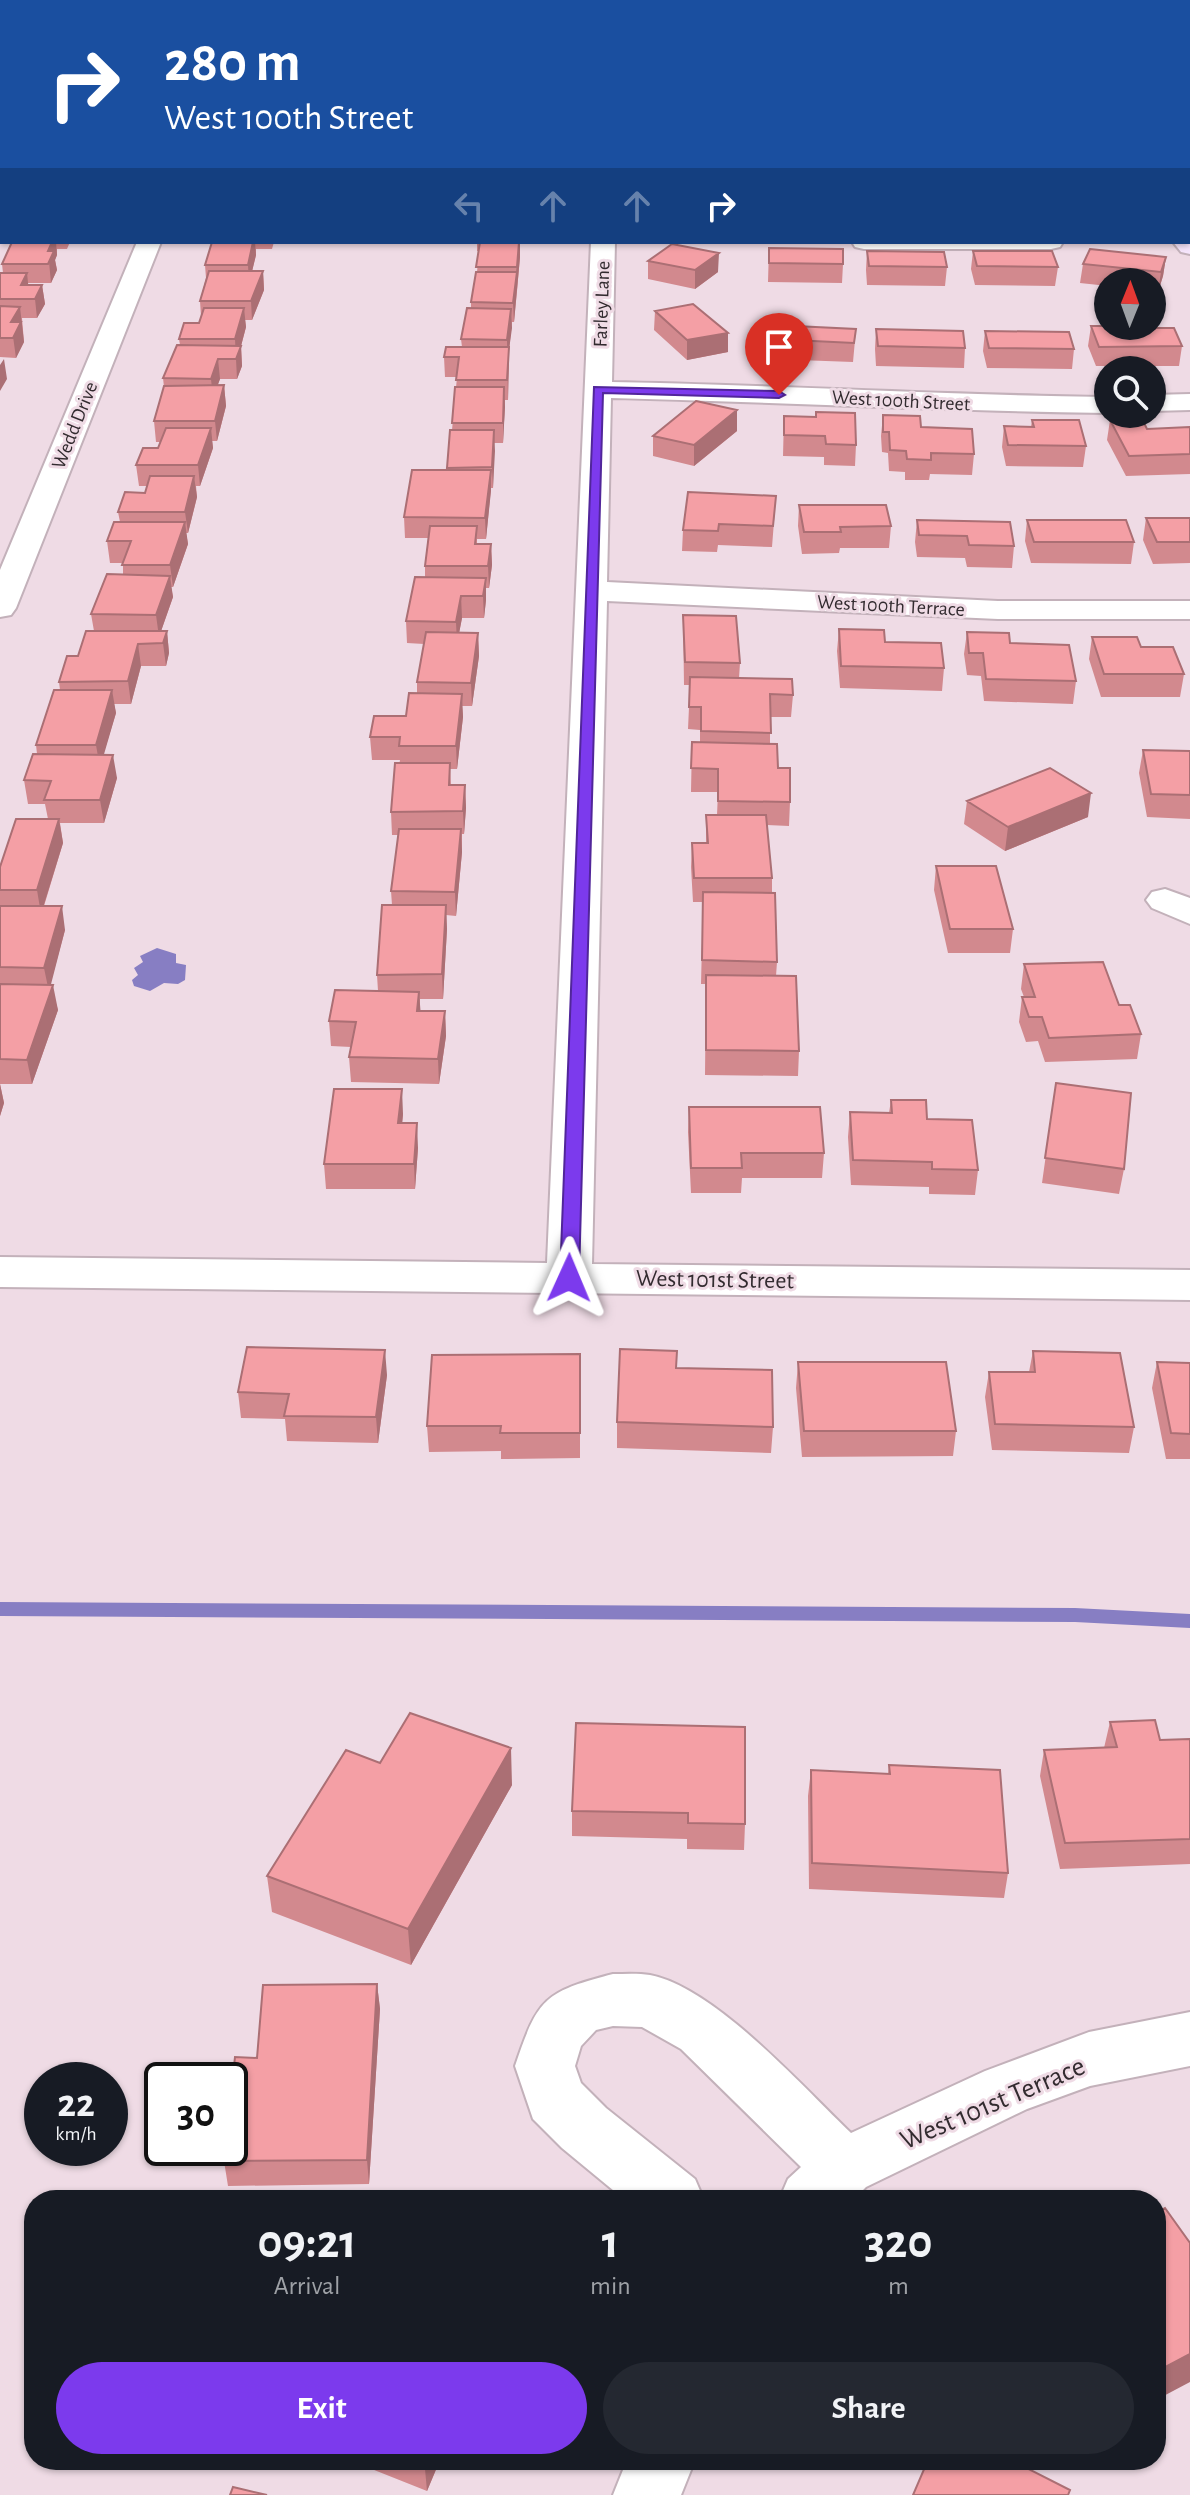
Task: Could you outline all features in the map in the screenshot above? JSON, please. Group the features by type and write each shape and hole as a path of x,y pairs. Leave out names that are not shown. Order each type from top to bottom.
{"street":[{"name":"Wedd Drive","path":"0,608 148,244"},
{"name":"Farley Lane","path":"569,1278 603,244"},
{"name":"West 100th Street","path":"598,390 751,393 949,403 1094,405"},
{"path":"1166,403 1190,402"},
{"name":"West 100th Terrace","path":"592,591 998,610 1190,610"},
{"name":"West 101st Street","path":"0,1272 1190,1285"},
{"name":"West 101st Terrace","path":"661,2190 584,2128 555,2099 545,2066 556,2032 578,2009 613,2000 650,2001 702,2030 827,2184 1006,2090 1089,2059 1190,2039"},
{"path":"647,2495 657,2470"}],"shaded area":[{"path":"157,948 176,954 176,963 186,965 185,980 178,984 164,983 150,991 134,986 132,980 138,975 134,968 143,962 140,956"}],"building":[{"path":"11,244 51,244 48,251 54,251 48,264 2,264"},
{"path":"211,244 253,244 248,265 205,265"},
{"path":"480,244 519,244 517,267 476,267"},
{"path":"672,244 719,253 695,270 648,261"},
{"path":"769,248 843,249 843,264 769,263"},
{"path":"1090,249 1166,257 1162,268 1083,264"},
{"path":"867,251 944,252 947,267 869,266"},
{"path":"973,251 1052,251 1058,267 977,266"},
{"path":"209,271 263,271 251,301 200,301"},
{"path":"476,272 517,272 513,303 471,302"},
{"path":"0,273 27,273 21,285 42,285 35,299 0,299"},
{"path":"693,304 728,333 687,340 655,311"},
{"path":"0,306 20,307 11,322 21,322 13,338 0,338"},
{"path":"204,308 244,308 235,339 179,339 184,323 199,323"},
{"path":"467,308 511,309 507,340 461,339"},
{"path":"774,325 856,329 854,343 772,339"},
{"path":"1166,328 1174,328 1182,346 1099,347 1096,340 1166,340"},
{"path":"876,329 963,331 965,348 878,346"},
{"path":"985,331 1069,332 1074,349 989,348"},
{"path":"177,345 241,346 236,359 218,359 211,379 163,378"},
{"path":"446,347 509,347 507,380 456,380 459,357 444,357"},
{"path":"224,385 215,421 154,421 164,386"},
{"path":"455,387 504,387 503,423 452,423"},
{"path":"696,401 737,410 694,445 653,436"},
{"path":"816,412 855,413 856,445 826,444 825,436 784,435 784,416 816,417"},
{"path":"883,415 920,416 921,427 972,429 974,454 931,453 931,460 907,459 906,451 890,450 889,432 883,432"},
{"path":"1032,420 1079,420 1086,446 1008,445 1004,426 1034,427"},
{"path":"1190,427 1190,454 1129,456 1114,428"},
{"path":"166,428 211,428 198,465 136,465 143,448 158,448"},
{"path":"450,430 494,430 492,467 447,468"},
{"path":"412,470 491,470 485,518 404,517"},
{"path":"150,476 194,476 185,512 118,512 125,492 145,493"},
{"path":"688,492 776,496 773,526 719,524 718,531 683,530"},
{"path":"799,505 886,505 891,526 840,527 841,532 804,532"},
{"path":"1146,518 1190,518 1190,542 1157,542"},
{"path":"917,520 1010,522 1014,546 969,545 967,536 919,535"},
{"path":"1027,520 1126,520 1134,542 1034,542"},
{"path":"114,522 185,522 170,565 122,565 131,541 107,541"},
{"path":"430,526 477,526 475,544 491,544 488,566 425,566"},
{"path":"107,574 170,576 156,615 91,614"},
{"path":"415,577 486,578 483,596 461,596 456,622 406,621"},
{"path":"683,615 736,616 740,663 685,662"},
{"path":"839,629 884,630 885,642 941,643 944,668 841,666"},
{"path":"86,631 167,631 163,643 138,644 128,681 59,682 67,656 78,656"},
{"path":"426,632 478,633 471,683 417,682"},
{"path":"967,632 1009,633 1010,643 1069,645 1076,681 986,679 983,653 969,653"},
{"path":"1092,637 1137,637 1141,647 1173,647 1184,674 1104,674"},
{"path":"690,677 792,679 793,695 770,694 771,733 701,731 701,707 689,707"},
{"path":"54,690 112,690 96,745 36,745"},
{"path":"409,693 462,694 456,746 399,746 400,737 370,737 374,716 406,716"},
{"path":"692,742 777,744 778,768 790,768 790,802 718,801 718,769 691,768"},
{"path":"1143,750 1190,751 1190,795 1151,794"},
{"path":"33,754 113,755 100,800 44,800 51,781 24,780"},
{"path":"395,763 450,763 449,785 465,785 463,811 391,812"},
{"path":"1050,768 1091,793 1008,827 967,801"},
{"path":"706,815 766,815 772,878 694,878 692,843 708,843"},
{"path":"16,819 59,819 37,890 0,890 0,867"},
{"path":"399,829 461,829 455,892 391,891"},
{"path":"936,866 996,866 1013,929 950,929"},
{"path":"703,892 775,893 777,962 702,960"},
{"path":"382,905 446,905 442,974 377,975"},
{"path":"0,906 62,906 44,968 0,967"},
{"path":"1103,962 1119,1005 1130,1005 1141,1034 1049,1038 1042,1017 1029,1017 1022,997 1035,997 1024,964"},
{"path":"706,975 796,976 799,1051 706,1050"},
{"path":"0,984 53,985 27,1060 0,1059"},
{"path":"335,990 419,992 417,1011 445,1011 438,1059 349,1057 356,1022 329,1021"},
{"path":"1056,1083 1131,1093 1124,1169 1045,1158"},
{"path":"334,1089 402,1089 398,1123 417,1123 414,1164 324,1164"},
{"path":"891,1100 926,1100 927,1119 972,1120 978,1170 932,1169 932,1162 853,1160 850,1112 892,1113"},
{"path":"689,1107 820,1107 824,1153 741,1153 742,1168 691,1168"},
{"path":"247,1347 385,1350 376,1417 284,1416 289,1394 238,1392"},
{"path":"620,1349 677,1351 676,1368 772,1370 773,1427 617,1422"},
{"path":"1033,1351 1120,1353 1134,1427 995,1424 989,1372 1035,1372"},
{"path":"580,1354 580,1433 500,1433 501,1426 427,1426 432,1355"},
{"path":"798,1362 946,1362 956,1431 804,1431"},
{"path":"1157,1362 1190,1363 1190,1434 1171,1433"},
{"path":"410,1713 511,1748 408,1929 267,1876 346,1750 380,1763"},
{"path":"1155,1720 1160,1740 1190,1739 1190,1839 1065,1843 1044,1750 1117,1747 1110,1722"},
{"path":"576,1723 745,1727 745,1824 688,1823 688,1813 572,1811"},
{"path":"889,1765 1000,1770 1008,1873 812,1863 811,1770 890,1774"},
{"path":"377,1984 367,2160 248,2161 248,2062 234,2062 235,2057 257,2058 263,1985"},
{"path":"1166,2209 1190,2243 1190,2354 1166,2367"},
{"path":"924,2470 1031,2470 1070,2490 1068,2495 913,2495"},
{"path":"233,2487 267,2495 230,2495"}],"waterway":[{"path":"0,1609 1075,1615 1190,1621"}],"route":[{"path":"569,1278 598,390 779,395"}]}
